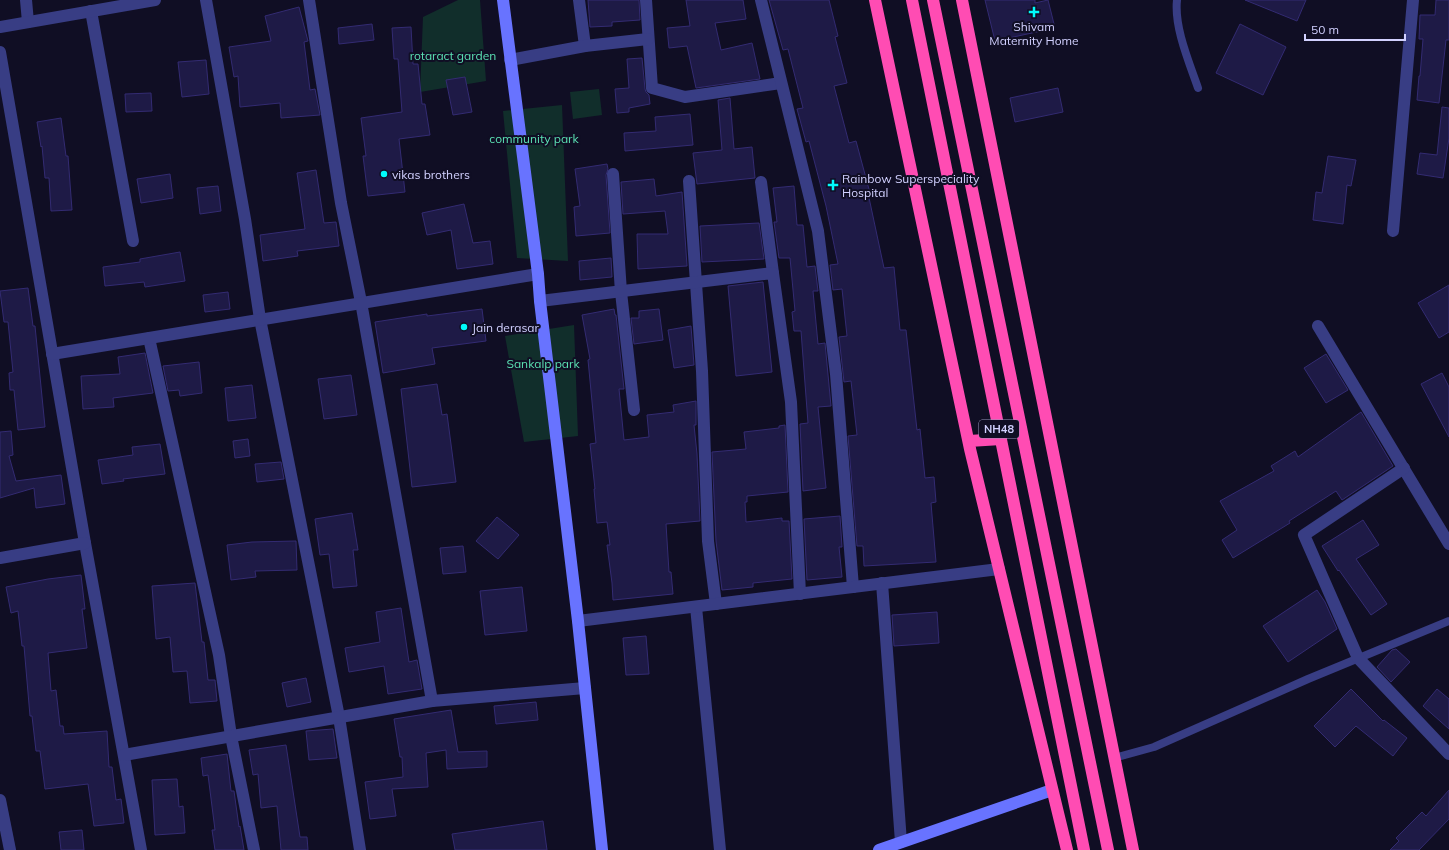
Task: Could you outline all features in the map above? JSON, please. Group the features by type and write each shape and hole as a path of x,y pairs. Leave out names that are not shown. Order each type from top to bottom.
{"highway":[{"path":"875,0 969,441 1067,850"},
{"path":"962,0 1132,850"},
{"name":"NH48","path":"913,4 1084,850"},
{"name":"NH48","path":"934,5 1108,850"},
{"path":"969,441 1001,439"}],"main road":[{"path":"503,0 538,274 578,621 602,850"},
{"path":"879,850 1052,790"}],"street":[{"path":"26,0 28,22"},
{"path":"0,27 155,0"},
{"path":"206,0 260,319 339,717 360,850"},
{"path":"309,0 341,203 361,302 432,701"},
{"path":"579,0 585,46"},
{"path":"646,0 652,88 685,97 781,83"},
{"path":"760,0 818,231 836,374 853,587"},
{"path":"1392,231 1413,0"},
{"path":"91,11 133,241"},
{"path":"510,60 585,46 648,39"},
{"path":"0,52 85,543 142,850"},
{"path":"613,174 621,292 634,410"},
{"path":"689,181 702,371 708,541 716,604"},
{"path":"760,182 791,402 800,594"},
{"path":"52,354 538,274"},
{"path":"540,301 773,274"},
{"path":"1318,326 1449,544"},
{"path":"149,338 219,655 231,736 254,850"},
{"path":"1404,468 1304,535 1358,658 1449,754"},
{"path":"0,558 85,543"},
{"path":"578,621 999,569"},
{"path":"882,583 902,842"},
{"path":"696,607 720,850"},
{"path":"124,755 432,701 585,688"},
{"path":"0,804 10,850"}],"lane":[{"path":"1177,0 1176,9 1180,31 1198,88"},
{"path":"1114,758 1154,747 1308,679 1449,621"}],"green space":[{"name":"rotaract garden","path":"458,0 480,0 486,81 420,92 423,17"},
{"path":"599,89 602,115 573,119 570,92"},
{"name":"community park","path":"562,105 568,261 517,258 503,111"},
{"name":"Sankalp park","path":"574,325 578,436 524,442 505,336"}],"building":[{"path":"588,0 639,0 640,20 612,22 612,26 590,27"},
{"path":"686,0 743,0 746,19 715,23 721,50 752,43 760,79 696,88 687,46 669,48 667,28 690,26"},
{"path":"769,0 829,0 838,36 835,37 847,83 834,86 849,143 856,141 870,193 868,193 884,268 894,267 900,330 906,330 917,430 920,429 925,478 934,477 936,502 931,503 936,562 864,566 863,546 857,546 848,436 857,435 851,381 844,382 839,337 847,336 842,289 833,290 830,265 838,264 826,206 809,141 806,142 797,109 803,108 788,49 783,50"},
{"path":"985,0 1035,0 1035,3 1048,0 1055,28 995,41"},
{"path":"1245,0 1306,0 1297,21"},
{"path":"1436,0 1449,0 1449,40 1446,40 1439,103 1417,100 1423,39 1419,39 1420,15 1435,15"},
{"path":"299,7 308,41 304,42 310,90 315,89 320,115 281,118 280,103 240,107 238,76 234,77 229,47 271,41 265,16"},
{"path":"372,24 374,40 339,44 338,28"},
{"path":"1240,24 1286,47 1263,95 1216,73"},
{"path":"411,27 413,64 418,64 422,104 425,104 430,135 399,139 405,192 368,196 363,156 366,156 361,118 402,112 398,59 394,59 392,28"},
{"path":"642,58 645,89 649,95 650,104 629,108 629,112 617,113 615,89 629,88 627,59"},
{"path":"206,60 209,94 182,97 178,62"},
{"path":"465,77 472,112 453,115 446,80"},
{"path":"1058,88 1063,112 1015,122 1010,98"},
{"path":"151,93 152,111 126,112 125,94"},
{"path":"730,98 734,149 752,147 755,178 697,184 693,153 722,150 718,100"},
{"path":"1442,107 1449,108 1449,138 1443,178 1417,174 1420,153 1437,155"},
{"path":"690,114 693,145 625,151 624,133 656,131 655,117"},
{"path":"61,118 66,156 68,156 72,210 51,211 49,178 45,178 42,146 41,147 37,122"},
{"path":"1328,156 1356,160 1351,186 1347,185 1343,224 1313,220 1316,192 1322,193"},
{"path":"607,164 608,169 606,175 610,233 576,236 574,207 580,206 575,169"},
{"path":"316,170 324,223 336,222 339,246 297,251 298,256 263,261 260,235 305,229 297,173"},
{"path":"170,174 173,198 141,203 137,179"},
{"path":"654,179 656,196 682,192 687,266 638,269 637,234 668,234 665,211 623,214 621,182"},
{"path":"218,186 221,211 200,214 197,188"},
{"path":"794,186 797,225 803,225 807,267 815,266 818,291 813,291 818,344 825,343 831,406 818,407 826,488 803,491 800,424 808,423 801,331 794,331 792,312 795,311 790,258 779,258 774,222 777,222 773,188"},
{"path":"464,204 473,243 490,241 493,264 457,269 451,230 427,235 422,213"},
{"path":"759,223 764,259 702,262 700,226"},
{"path":"180,252 185,281 145,287 144,282 105,286 103,267 140,262 140,259"},
{"path":"611,258 612,277 580,280 579,261"},
{"path":"763,282 772,372 736,376 728,286"},
{"path":"1449,285 1449,332 1439,338 1418,303"},
{"path":"28,288 33,326 35,326 45,427 18,430 14,390 10,390 9,373 13,372 8,322 4,322 0,291"},
{"path":"228,292 230,309 205,312 203,295"},
{"path":"482,309 486,341 432,348 435,364 383,373 375,322 427,314 427,316"},
{"path":"614,309 616,315 624,389 619,389 624,440 649,437 647,415 674,412 673,405 696,401 696,425 694,425 700,521 666,524 669,572 671,572 673,594 613,600 607,545 610,545 607,522 597,523 590,444 596,443 588,360 590,359 582,315"},
{"path":"659,309 663,340 634,344 631,318 639,318 639,311"},
{"path":"691,326 694,365 674,368 668,330"},
{"path":"145,353 153,393 113,398 114,407 83,409 81,376 120,374 118,357"},
{"path":"1326,354 1348,390 1326,403 1304,368"},
{"path":"199,362 202,393 180,396 179,390 168,391 163,366"},
{"path":"1442,373 1449,387 1449,437 1421,384"},
{"path":"351,375 357,415 324,419 318,379"},
{"path":"437,384 442,415 447,414 456,482 412,487 401,389"},
{"path":"252,385 256,418 228,421 225,388"},
{"path":"1361,412 1393,466 1342,500 1336,491 1289,521 1290,523 1233,558 1222,540 1237,530 1220,501 1274,471 1271,466 1295,451 1298,457"},
{"path":"785,425 788,492 747,496 747,502 745,502 746,522 782,518 782,521 789,521 792,579 753,583 753,587 722,590 716,541 712,452 746,449 744,432 779,428 779,426"},
{"path":"11,431 13,455 9,456 16,481 61,475 65,504 36,508 34,488 0,498 0,432"},
{"path":"248,439 250,456 235,458 233,441"},
{"path":"160,444 165,474 123,479 124,481 102,484 98,460 133,455 132,447"},
{"path":"281,462 284,479 257,482 255,464"},
{"path":"352,513 358,550 353,550 357,586 333,588 329,554 320,555 315,519"},
{"path":"840,516 842,547 839,547 842,577 807,580 804,519"},
{"path":"497,517 519,535 498,559 476,541"},
{"path":"1363,520 1379,545 1356,559 1387,604 1371,615 1339,570 1338,571 1322,546"},
{"path":"296,541 297,570 255,571 256,577 231,580 227,545 252,542"},
{"path":"463,546 466,572 443,574 440,548"},
{"path":"81,575 85,609 82,609 87,648 48,653 51,691 56,690 60,726 63,726 64,734 107,731 109,767 112,767 116,800 121,799 124,823 94,826 88,784 45,789 40,751 36,751 32,716 30,716 24,646 22,646 18,611 11,613 6,587 48,579"},
{"path":"195,583 208,680 215,680 217,701 190,703 187,671 173,672 170,637 156,639 152,586"},
{"path":"522,587 527,631 485,635 480,591"},
{"path":"1317,590 1325,602 1337,629 1288,662 1263,626"},
{"path":"401,608 409,662 417,660 422,689 388,694 384,666 349,672 345,648 380,642 376,612"},
{"path":"937,612 939,643 894,646 892,615"},
{"path":"646,636 649,674 626,675 623,638"},
{"path":"1396,649 1410,662 1391,682 1377,667 1392,650"},
{"path":"306,678 311,702 287,707 282,683"},
{"path":"1351,689 1383,721 1384,720 1407,738 1393,756 1356,726 1335,747 1314,726"},
{"path":"1437,689 1449,699 1449,729 1423,706"},
{"path":"536,702 538,720 496,724 494,706"},
{"path":"451,710 458,752 487,751 487,767 447,769 446,750 426,753 428,787 392,789 396,816 370,819 365,782 403,777 402,757 400,757 394,719"},
{"path":"333,729 337,758 309,760 306,731"},
{"path":"286,745 300,837 307,837 308,850 281,850 277,806 261,808 258,774 253,775 249,750"},
{"path":"227,754 231,791 234,791 244,850 215,850 212,830 215,830 208,775 203,776 201,758"},
{"path":"177,779 179,807 183,806 185,833 155,835 152,780"},
{"path":"1449,790 1449,819 1419,850 1390,850 1399,841 1396,838 1422,812 1426,816"},
{"path":"543,821 547,850 455,850 452,834"},
{"path":"82,830 84,850 61,850 59,832"}],"place":[{"name":"Shivam Maternity Home","path":"1034,12"},
{"name":"vikas brothers","path":"384,174"},
{"name":"Rainbow Superspeciality Hospital","path":"833,185"},
{"name":"Jain derasar","path":"464,327"}]}
